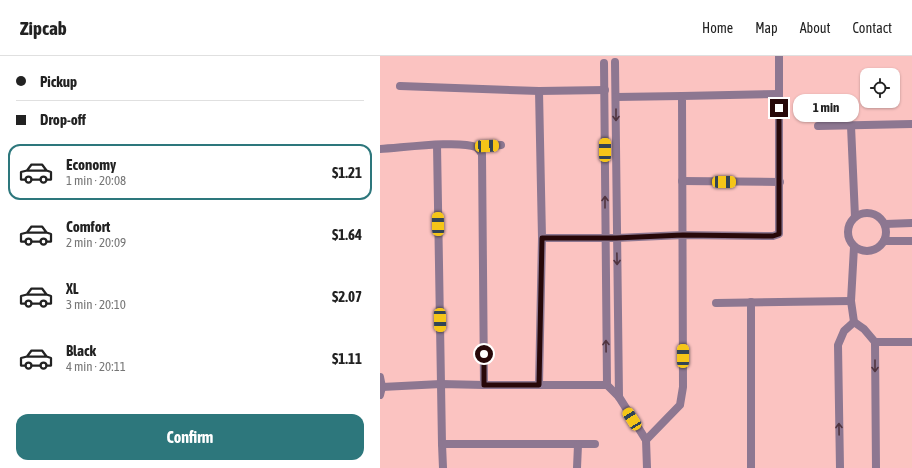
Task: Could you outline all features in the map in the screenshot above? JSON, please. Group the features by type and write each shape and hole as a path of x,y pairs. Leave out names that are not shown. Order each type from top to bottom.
{"street":[{"path":"542,238 616,238 683,235 773,236 779,234 779,56"},
{"path":"615,62 619,397"},
{"path":"604,63 607,385 619,397 646,440 647,468"},
{"path":"400,86 539,90 605,90"},
{"path":"539,90 542,238 539,385"},
{"path":"616,97 779,94"},
{"path":"646,440 680,406 683,387 682,96"},
{"path":"818,126 912,124"},
{"path":"851,126 855,216"},
{"path":"437,145 443,468"},
{"path":"380,149 437,145 469,145 478,148 501,145"},
{"path":"478,148 482,154 484,385"},
{"path":"682,181 780,182"},
{"path":"865,212 877,215 884,224 886,232 884,241 876,249 865,251 854,247 848,238 848,226 855,216 865,212"},
{"path":"884,224 912,223"},
{"path":"884,241 912,241"},
{"path":"854,247 851,300 854,322 864,329 875,342 876,468"},
{"path":"716,302 851,300"},
{"path":"751,302 751,468"},
{"path":"840,468 838,345 844,331 854,322"},
{"path":"875,342 912,342"},
{"path":"380,377 382,387 380,395"},
{"path":"382,387 441,384 607,385"},
{"path":"442,444 594,444"},
{"path":"578,445 578,468"}],"route":[{"path":"484,354 484,385 539,385 542,238 616,238 683,235 773,236 779,234 779,108"}]}
